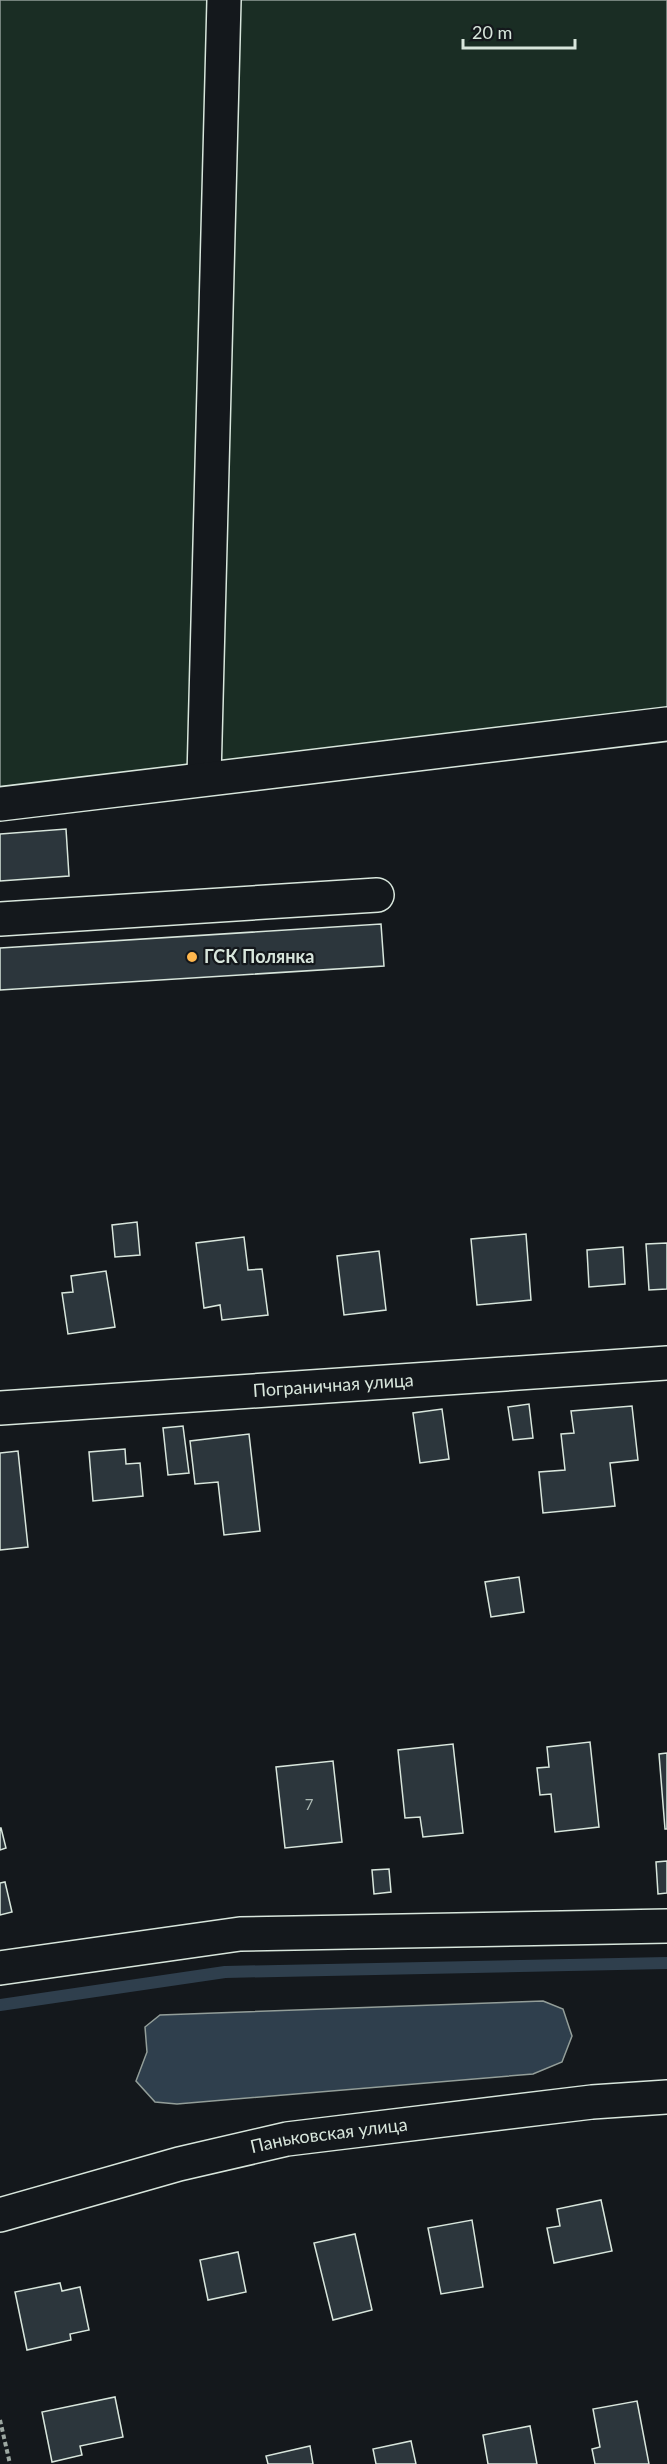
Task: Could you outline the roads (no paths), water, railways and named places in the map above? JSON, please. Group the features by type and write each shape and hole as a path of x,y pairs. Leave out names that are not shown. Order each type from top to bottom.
{"street":[{"path":"204,778 224,0"},
{"path":"0,804 667,724"},
{"path":"0,919 377,895"},
{"name":"Пограничная улица","path":"0,1408 667,1363"},
{"path":"0,1968 240,1934 667,1926"},
{"name":"Паньковская улица","path":"0,2215 179,2164 286,2139 592,2102 667,2097"}],"water":[{"path":"543,2001 563,2009 572,2036 562,2062 533,2074 177,2104 155,2102 136,2081 147,2052 145,2027 160,2015"}],"waterway":[{"path":"0,2005 225,1972 667,1963"}],"place":[{"name":"ГСК Полянка","path":"192,957"}]}
